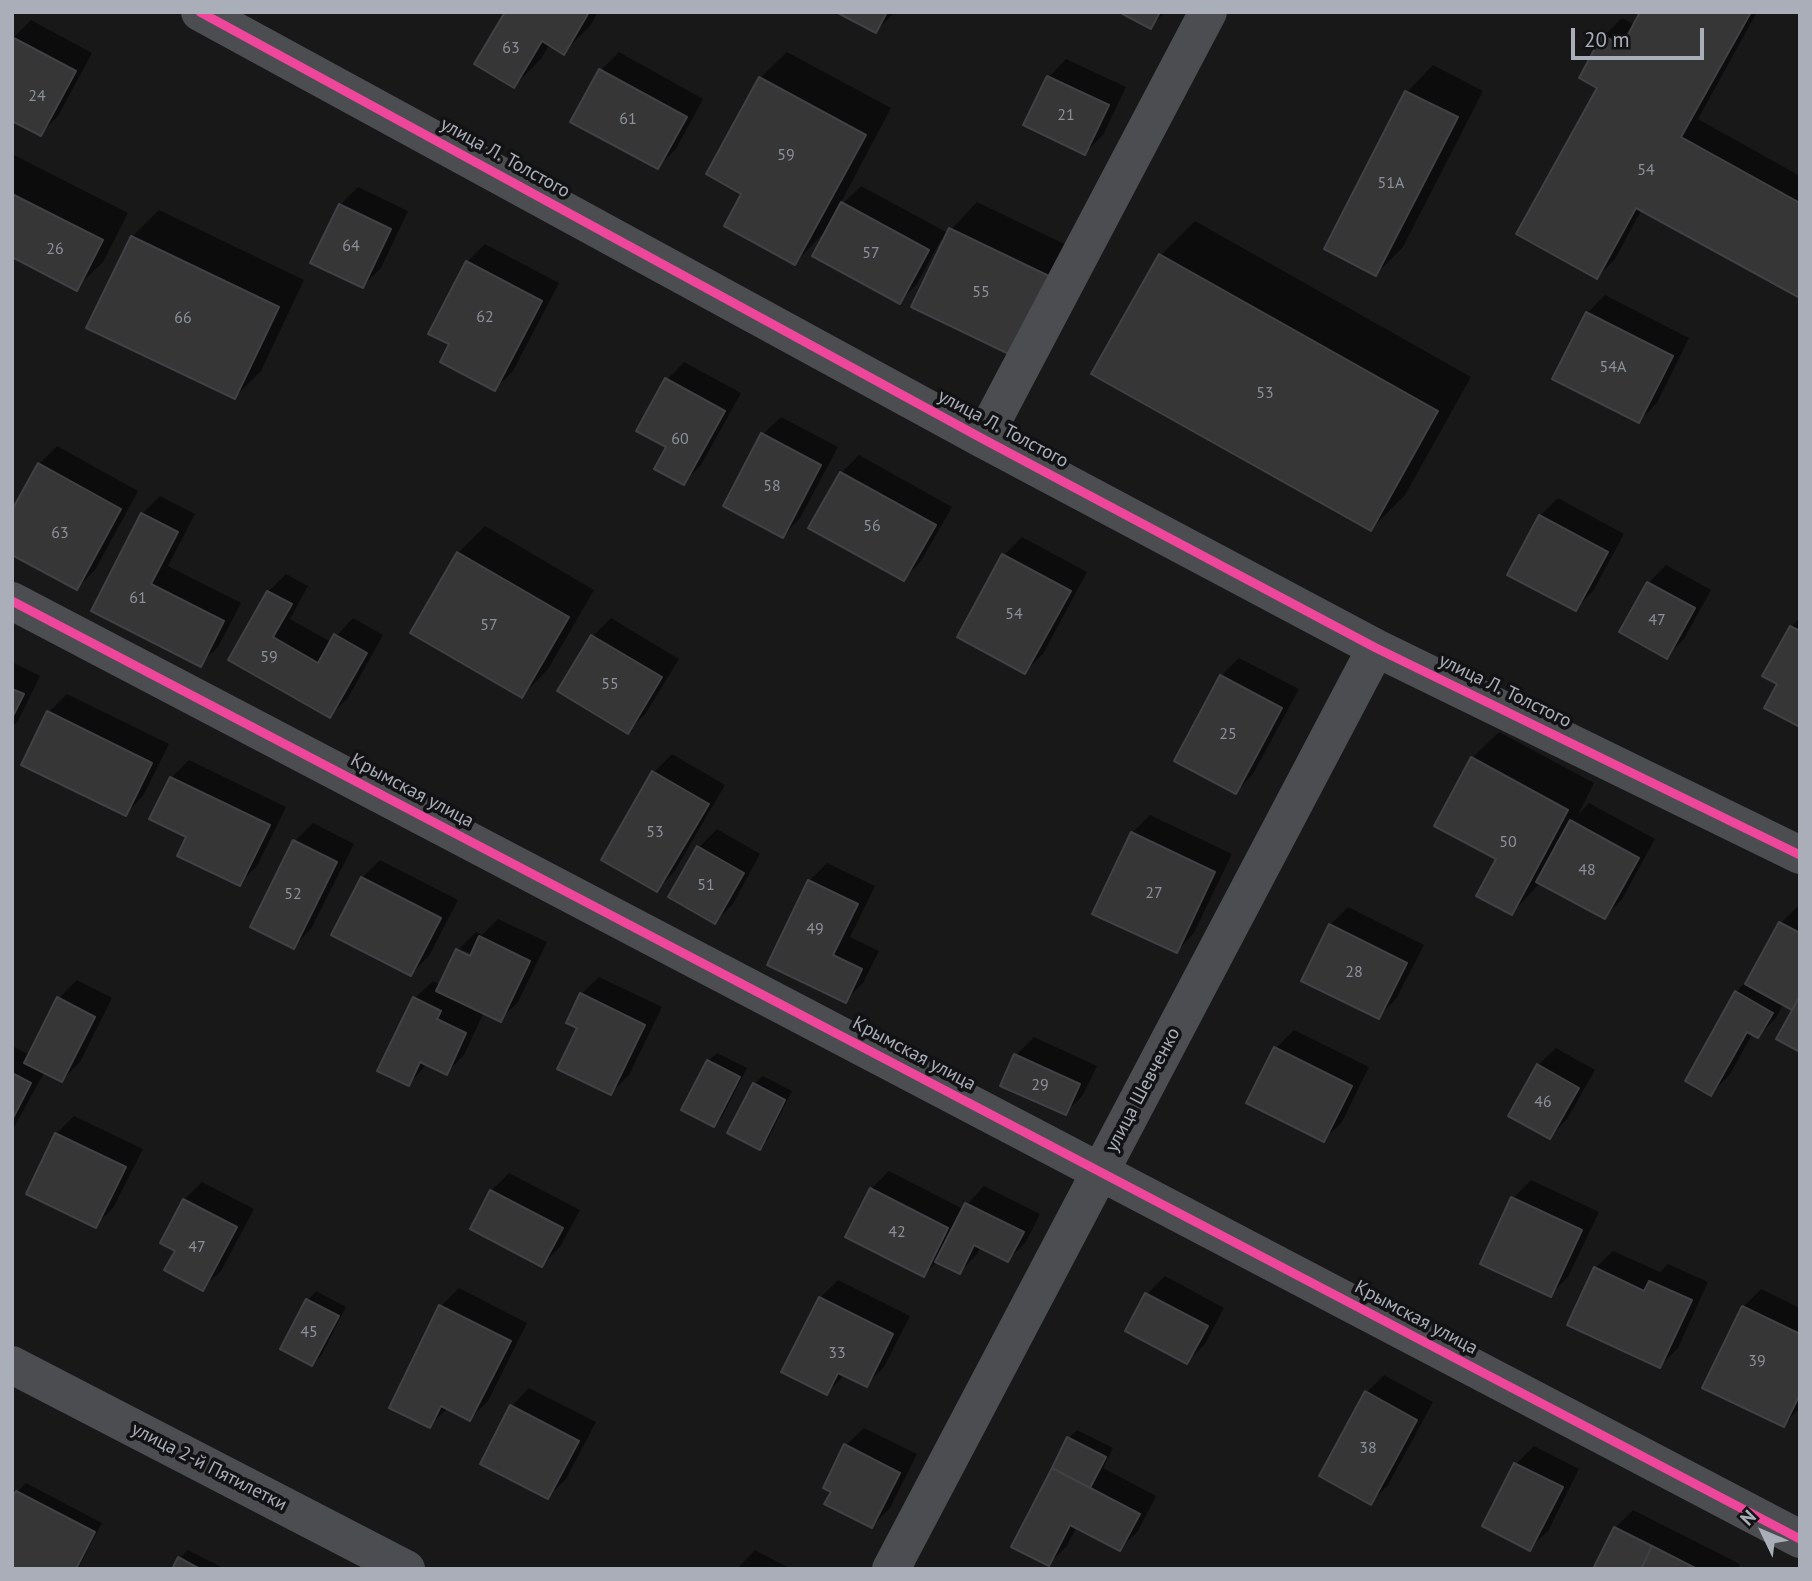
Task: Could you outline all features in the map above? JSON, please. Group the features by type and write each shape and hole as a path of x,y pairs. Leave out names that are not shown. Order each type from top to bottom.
{"street":[{"name":"улица Л. Толстого","path":"200,12 983,439 1376,648 1797,847"},
{"path":"983,439 1208,12"},
{"name":"Крымская улица","path":"12,601 1800,1539"},
{"name":"улица Шевченко","path":"891,1569 1376,648"},
{"name":"улица 2-й Пятилетки","path":"12,1365 406,1569"}],"building":[{"path":"505,12 589,12 564,55 542,41 514,88 474,64"},
{"path":"836,12 887,12 876,33"},
{"path":"1119,12 1160,12 1151,29"},
{"path":"1640,12 1751,12 1681,137 1800,203 1800,298 1636,208 1597,279 1516,234 1597,88 1579,78 1602,35 1622,46"},
{"path":"12,37 76,71 41,136 12,121"},
{"path":"599,69 687,117 658,169 570,122"},
{"path":"1047,76 1109,105 1085,155 1023,125"},
{"path":"759,77 866,135 795,265 724,226 741,194 706,174"},
{"path":"1405,91 1458,117 1376,276 1324,249"},
{"path":"12,194 103,240 77,291 12,257"},
{"path":"841,202 929,250 900,304 812,256"},
{"path":"339,204 391,229 363,288 310,263"},
{"path":"949,228 1051,277 1013,356 911,307"},
{"path":"131,236 279,307 235,399 86,328"},
{"path":"1159,254 1438,411 1371,531 1091,374"},
{"path":"466,261 542,301 495,391 440,362 449,344 428,334"},
{"path":"1586,312 1673,356 1639,423 1552,379"},
{"path":"665,378 725,411 684,485 654,469 666,447 636,431"},
{"path":"761,433 821,465 783,538 723,506"},
{"path":"38,463 121,509 77,590 12,555 12,510"},
{"path":"840,472 936,525 904,581 808,528"},
{"path":"141,513 178,532 151,584 224,621 201,667 91,611"},
{"path":"1539,515 1608,552 1576,611 1507,575"},
{"path":"457,552 569,617 522,698 410,633"},
{"path":"1002,554 1071,591 1025,674 957,637"},
{"path":"1647,582 1695,608 1667,659 1619,632"},
{"path":"267,591 292,604 273,637 318,663 334,634 367,653 330,718 228,660"},
{"path":"1790,626 1800,631 1800,727 1764,708 1777,684 1762,676"},
{"path":"591,635 662,677 628,734 557,691"},
{"path":"1220,675 1282,708 1236,794 1174,761"},
{"path":"12,689 24,694 12,718"},
{"path":"47,711 152,763 126,816 21,765"},
{"path":"1471,757 1568,810 1512,915 1476,896 1496,859 1434,826"},
{"path":"652,771 709,804 657,892 601,860"},
{"path":"170,777 270,825 240,886 177,856 186,837 149,819"},
{"path":"1570,820 1639,858 1605,919 1536,882"},
{"path":"1131,832 1215,872 1177,953 1092,914"},
{"path":"293,840 337,862 294,949 250,927"},
{"path":"697,846 744,873 715,924 668,897"},
{"path":"361,877 441,918 411,976 331,935"},
{"path":"808,880 858,904 833,955 862,969 846,1003 767,965"},
{"path":"1779,922 1800,933 1800,996 1792,1010 1745,984"},
{"path":"1329,924 1407,963 1379,1019 1301,981"},
{"path":"479,936 530,961 501,1022 436,991 456,949 470,956"},
{"path":"1735,991 1773,1013 1758,1038 1747,1032 1711,1096 1685,1081"},
{"path":"580,993 645,1025 611,1095 557,1069 577,1028 566,1023"},
{"path":"1800,996 1800,1052 1776,1039"},
{"path":"57,997 95,1017 62,1082 24,1063"},
{"path":"413,997 441,1011 437,1019 466,1033 447,1075 420,1062 409,1086 377,1071"},
{"path":"1274,1047 1352,1086 1324,1142 1246,1103"},
{"path":"1014,1054 1080,1084 1066,1115 1000,1086"},
{"path":"707,1060 740,1077 714,1127 681,1110"},
{"path":"1537,1064 1579,1088 1550,1139 1508,1116"},
{"path":"12,1073 31,1083 12,1120"},
{"path":"753,1083 785,1100 760,1150 727,1133"},
{"path":"55,1133 126,1167 96,1228 26,1194"},
{"path":"870,1188 948,1228 924,1277 845,1237"},
{"path":"490,1190 563,1228 542,1267 470,1229"},
{"path":"1511,1197 1582,1230 1551,1297 1480,1264"},
{"path":"183,1199 237,1227 203,1291 164,1270 175,1251 160,1243"},
{"path":"965,1203 1024,1232 1008,1262 974,1245 960,1274 935,1262"},
{"path":"1594,1267 1644,1291 1649,1281 1692,1300 1660,1368 1567,1325"},
{"path":"1145,1293 1208,1326 1187,1364 1125,1331"},
{"path":"819,1297 893,1334 867,1387 838,1373 827,1395 781,1372"},
{"path":"306,1299 339,1316 312,1366 280,1349"},
{"path":"439,1305 511,1341 470,1421 441,1406 430,1428 389,1408"},
{"path":"1742,1306 1800,1334 1800,1394 1784,1427 1702,1388"},
{"path":"1365,1391 1417,1420 1371,1505 1319,1476"},
{"path":"510,1405 579,1441 548,1499 480,1464"},
{"path":"1067,1437 1106,1457 1090,1488 1052,1468"},
{"path":"844,1444 900,1473 872,1528 824,1504 831,1492 823,1488"},
{"path":"1514,1463 1563,1487 1530,1551 1482,1526"},
{"path":"1052,1468 1140,1514 1120,1551 1070,1525 1049,1566 1011,1547"},
{"path":"16,1491 95,1532 76,1569 12,1569 12,1498"},
{"path":"1614,1527 1652,1546 1641,1569 1593,1569"},
{"path":"1652,1546 1697,1569 1641,1569"},
{"path":"178,1557 200,1569 172,1569"}],"cycle path":[{"path":"200,12 983,439 1376,648 1800,855"},
{"path":"12,601 1800,1539"}]}
